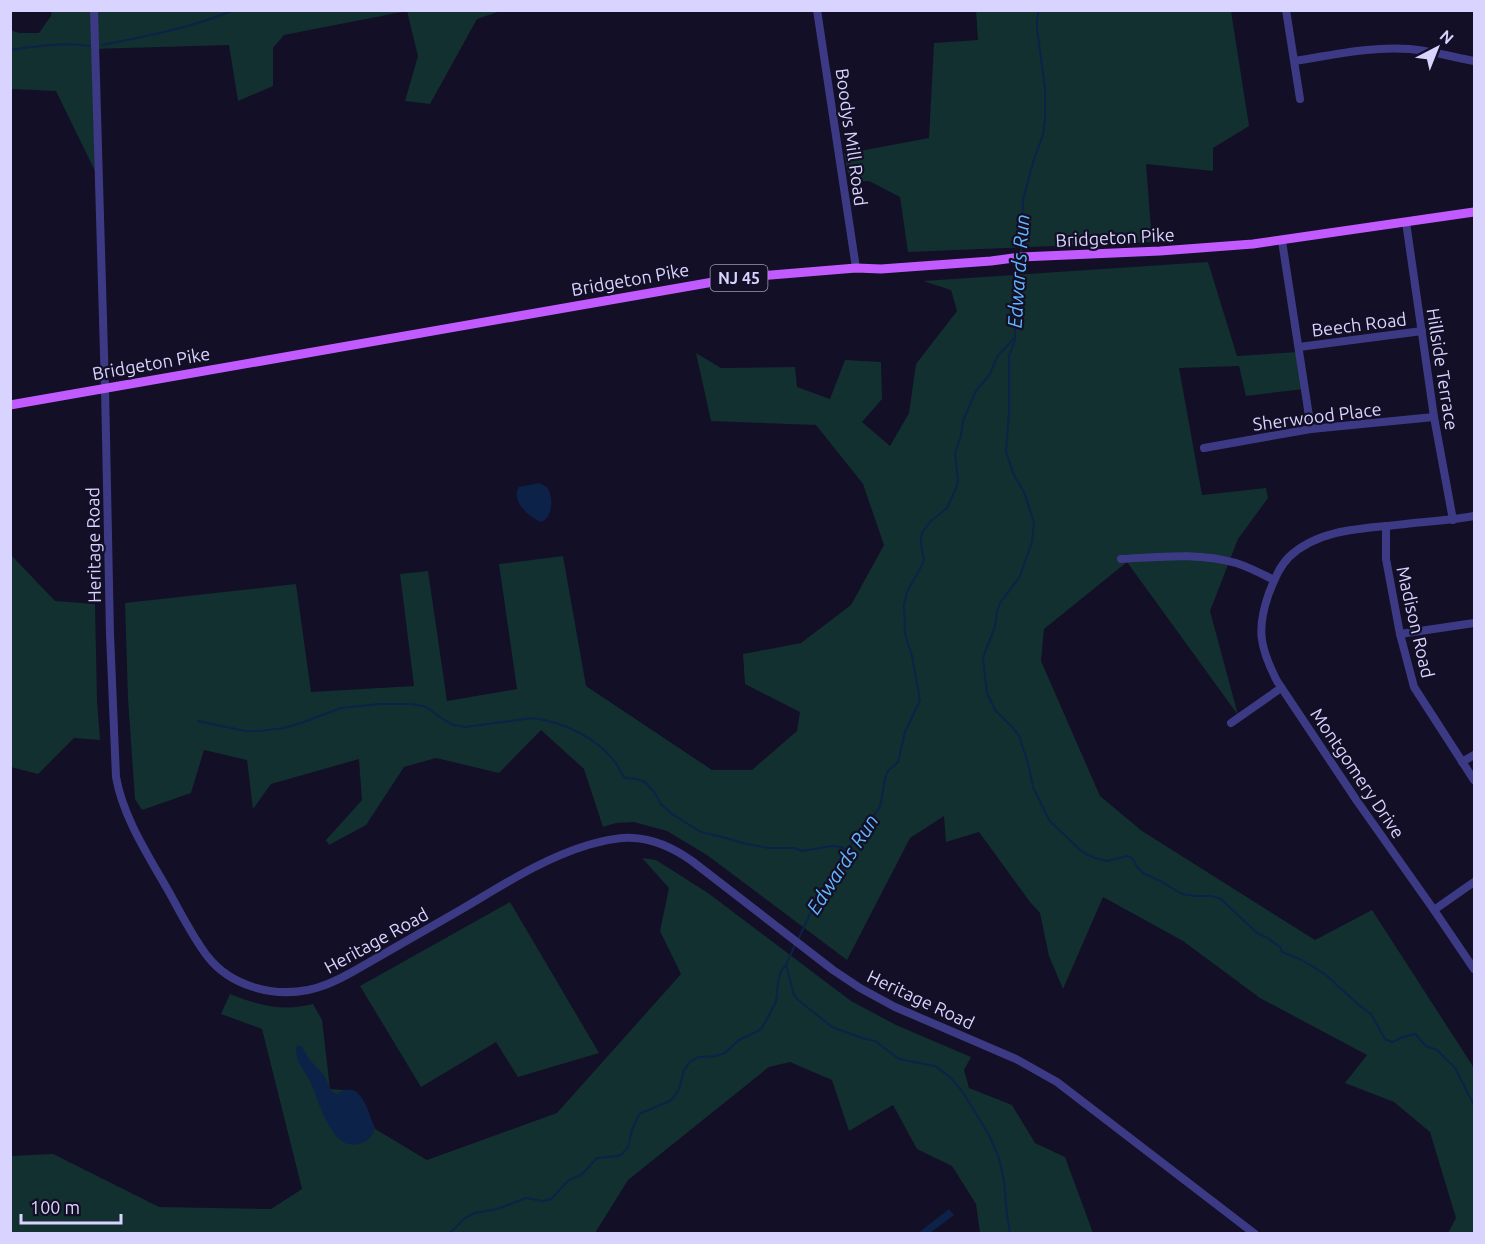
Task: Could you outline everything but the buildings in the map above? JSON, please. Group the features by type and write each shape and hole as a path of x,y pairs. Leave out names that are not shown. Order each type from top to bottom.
{"main road":[{"name":"Bridgeton Pike","path":"10,405 736,278 856,268 1160,251 1282,241 1474,212"}],"street":[{"name":"Heritage Road","path":"94,10 110,634 118,787 126,813 156,869 200,946 220,970 253,987 268,990 290,992 326,985 541,863 585,846 624,838 649,840 676,851 735,893 841,976 879,999 1016,1059 1057,1082 1256,1233"},
{"name":"Boodys Mill Road","path":"817,10 856,268"},
{"path":"1286,10 1300,99"},
{"path":"1295,60 1358,51 1409,49 1474,61"},
{"name":"Hillside Terrace","path":"1406,222 1434,417 1453,520"},
{"path":"1282,241 1311,429"},
{"name":"Beech Road","path":"1299,346 1422,331"},
{"name":"Sherwood Place","path":"1204,448 1311,429 1434,417"},
{"name":"Montgomery Drive","path":"1474,516 1351,530 1322,537 1307,544 1288,558 1279,570 1263,611 1261,627 1267,661 1281,688 1474,969"},
{"name":"Madison Road","path":"1386,526 1386,559 1400,634 1414,687 1474,780"},
{"path":"1121,559 1201,556 1237,564 1274,580"},
{"path":"1400,634 1474,623"},
{"path":"1231,723 1281,688"},
{"path":"1462,762 1474,755"},
{"path":"1434,910 1474,882"}],"green space":[{"path":"52,10 501,11 477,19 430,104 405,101 418,56 407,11 284,35 273,48 273,86 238,101 229,45 92,49 95,171 56,91 11,89 10,30 19,33 39,33 51,16"},
{"path":"976,11 1231,11 1249,126 1213,148 1213,171 1146,164 1152,242 908,252 900,197 869,181 850,182 844,154 929,138 934,43 978,40"},
{"path":"1208,262 1237,356 1298,352 1304,389 1246,396 1239,366 1179,368 1202,495 1266,488 1268,498 1238,539 1210,611 1238,715 1127,562 1044,629 1041,661 1100,796 1142,831 1315,940 1372,910 1474,1068 1474,1233 1448,1233 1456,1218 1430,1132 1394,1102 1345,1083 1367,1055 1260,998 1183,941 1103,897 1063,989 1049,956 1040,913 979,832 946,842 944,816 910,838 847,960 707,855 667,831 634,822 616,823 603,827 584,769 541,730 499,773 436,758 404,767 366,825 329,845 326,840 362,800 359,759 271,784 253,809 247,760 204,750 191,793 142,810 135,799 128,699 125,603 296,584 311,692 414,686 400,574 428,571 447,701 517,689 499,564 563,556 586,686 712,770 752,770 797,731 800,712 745,684 743,654 801,643 851,605 884,545 863,484 816,425 711,421 696,353 721,368 795,367 797,387 830,399 845,360 881,362 882,399 862,422 890,446 909,413 916,364 957,311 951,290 923,281"},
{"path":"11,555 55,601 95,604 100,740 74,738 38,774 11,767"},
{"path":"642,858 656,860 708,893 851,1001 896,1025 971,1057 964,1070 969,1088 1012,1105 1035,1143 1065,1157 1093,1233 980,1233 976,1204 952,1166 917,1149 893,1105 849,1131 832,1080 790,1062 769,1067 628,1180 595,1233 11,1233 10,1156 53,1154 159,1207 271,1209 302,1189 262,1029 221,1014 230,994 271,1006 292,1007 313,1004 322,1020 330,1089 356,1091 375,1129 427,1160 557,1113 681,974 660,931 669,888"},
{"path":"510,902 599,1053 518,1077 496,1042 421,1087 360,986"}],"water":[{"path":"539,483 547,487 551,502 548,516 541,522 522,508 517,498 519,487"},
{"path":"297,1045 302,1047 309,1059 324,1075 332,1092 337,1094 345,1090 352,1090 358,1093 375,1128 367,1140 359,1144 350,1144 341,1141 334,1133 298,1060"},
{"path":"949,1209 954,1215 930,1233 918,1233"}],"waterway":[{"path":"102,45 185,27 234,10"},
{"name":"Edwards Run","path":"1021,255 1023,200 1043,135 1045,120 1045,88 1037,29 1039,10"},
{"path":"10,50 60,44 89,46"},
{"path":"1021,261 1021,283 1014,308 1015,340 1009,356 1006,452 1014,475 1024,492 1034,523 1032,542 1020,576 1000,603 995,627 983,659 987,693 995,710 1019,736 1033,787 1049,820 1086,854 1107,861 1128,856 1143,873 1182,894 1212,896 1221,899 1257,933 1280,947 1282,952 1302,960 1326,975 1371,1014 1385,1039 1392,1042 1415,1034 1426,1046 1437,1050 1455,1068 1474,1105"},
{"name":"Edwards Run","path":"798,940 815,903 847,850 878,810 885,778 888,771 898,762 905,732 920,700 912,656 905,634 904,605 907,592 924,560 921,538 923,531 931,521 947,508 957,486 955,453 963,421 976,391 990,374 997,357 1013,339"},
{"path":"198,721 245,731 259,731 284,728 341,708 379,704 423,706 453,725 465,727 533,718 544,720 567,727 589,738 607,753 625,778 645,782 661,804 672,814 701,832 770,848 794,848 802,851 832,846 847,850"},
{"name":"Edwards Run","path":"447,1234 465,1218 475,1213 497,1209 526,1198 543,1201 551,1199 569,1180 581,1175 597,1158 622,1154 628,1147 639,1114 670,1101 674,1097 689,1063 698,1057 725,1053 739,1040 762,1028 776,1002 781,971 795,945"},
{"path":"786,965 794,995 832,1027 875,1041 899,1059 935,1066 950,1077 962,1091 989,1135 999,1158 1010,1234"}]}
